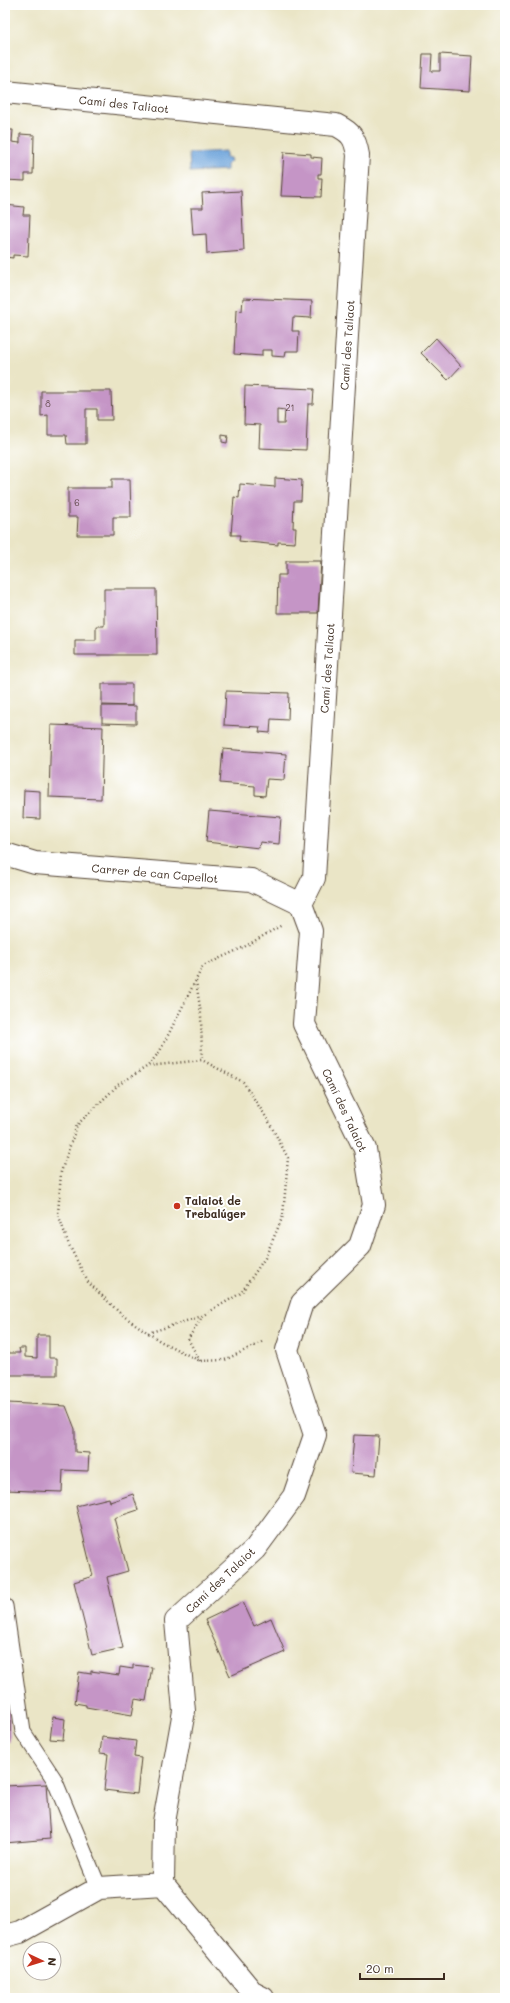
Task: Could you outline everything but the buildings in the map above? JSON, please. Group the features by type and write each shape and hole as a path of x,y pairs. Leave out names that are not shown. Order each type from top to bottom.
{"street":[{"name":"Camí des Taliaot","path":"5,92 336,125 347,130 356,141 358,155 314,878 301,904"},
{"name":"Carrer de can Capellot","path":"5,854 35,863 251,880 301,904"},
{"name":"Camí des Talaiot","path":"163,1884 164,1822 184,1711 176,1621 255,1549 294,1496 315,1435 287,1350 302,1303 360,1246 374,1205 365,1149 304,1024 311,930 301,904"},
{"path":"5,1936 20,1932 99,1888 163,1884 253,1993 263,1998"}],"lane":[{"path":"5,1606 23,1732 54,1779 99,1888"}],"path":[{"path":"293,1331 282,1333 225,1360 200,1361 160,1341 122,1315 88,1282 69,1245 58,1214 61,1172 77,1125 118,1085 148,1066 160,1051 204,966 244,947 288,922 301,904"},
{"path":"196,981 201,1014 202,1060"},
{"path":"148,1066 202,1060 243,1082 268,1120 288,1158 283,1216 265,1258 241,1292 202,1316 148,1333"},
{"path":"200,1361 188,1339 202,1316"}],"water":[{"path":"226,151 226,157 230,158 231,161 227,165 227,170 190,172 189,153"}],"place":[{"name":"Talaiot de Trebalúger","path":"177,1206"}]}
